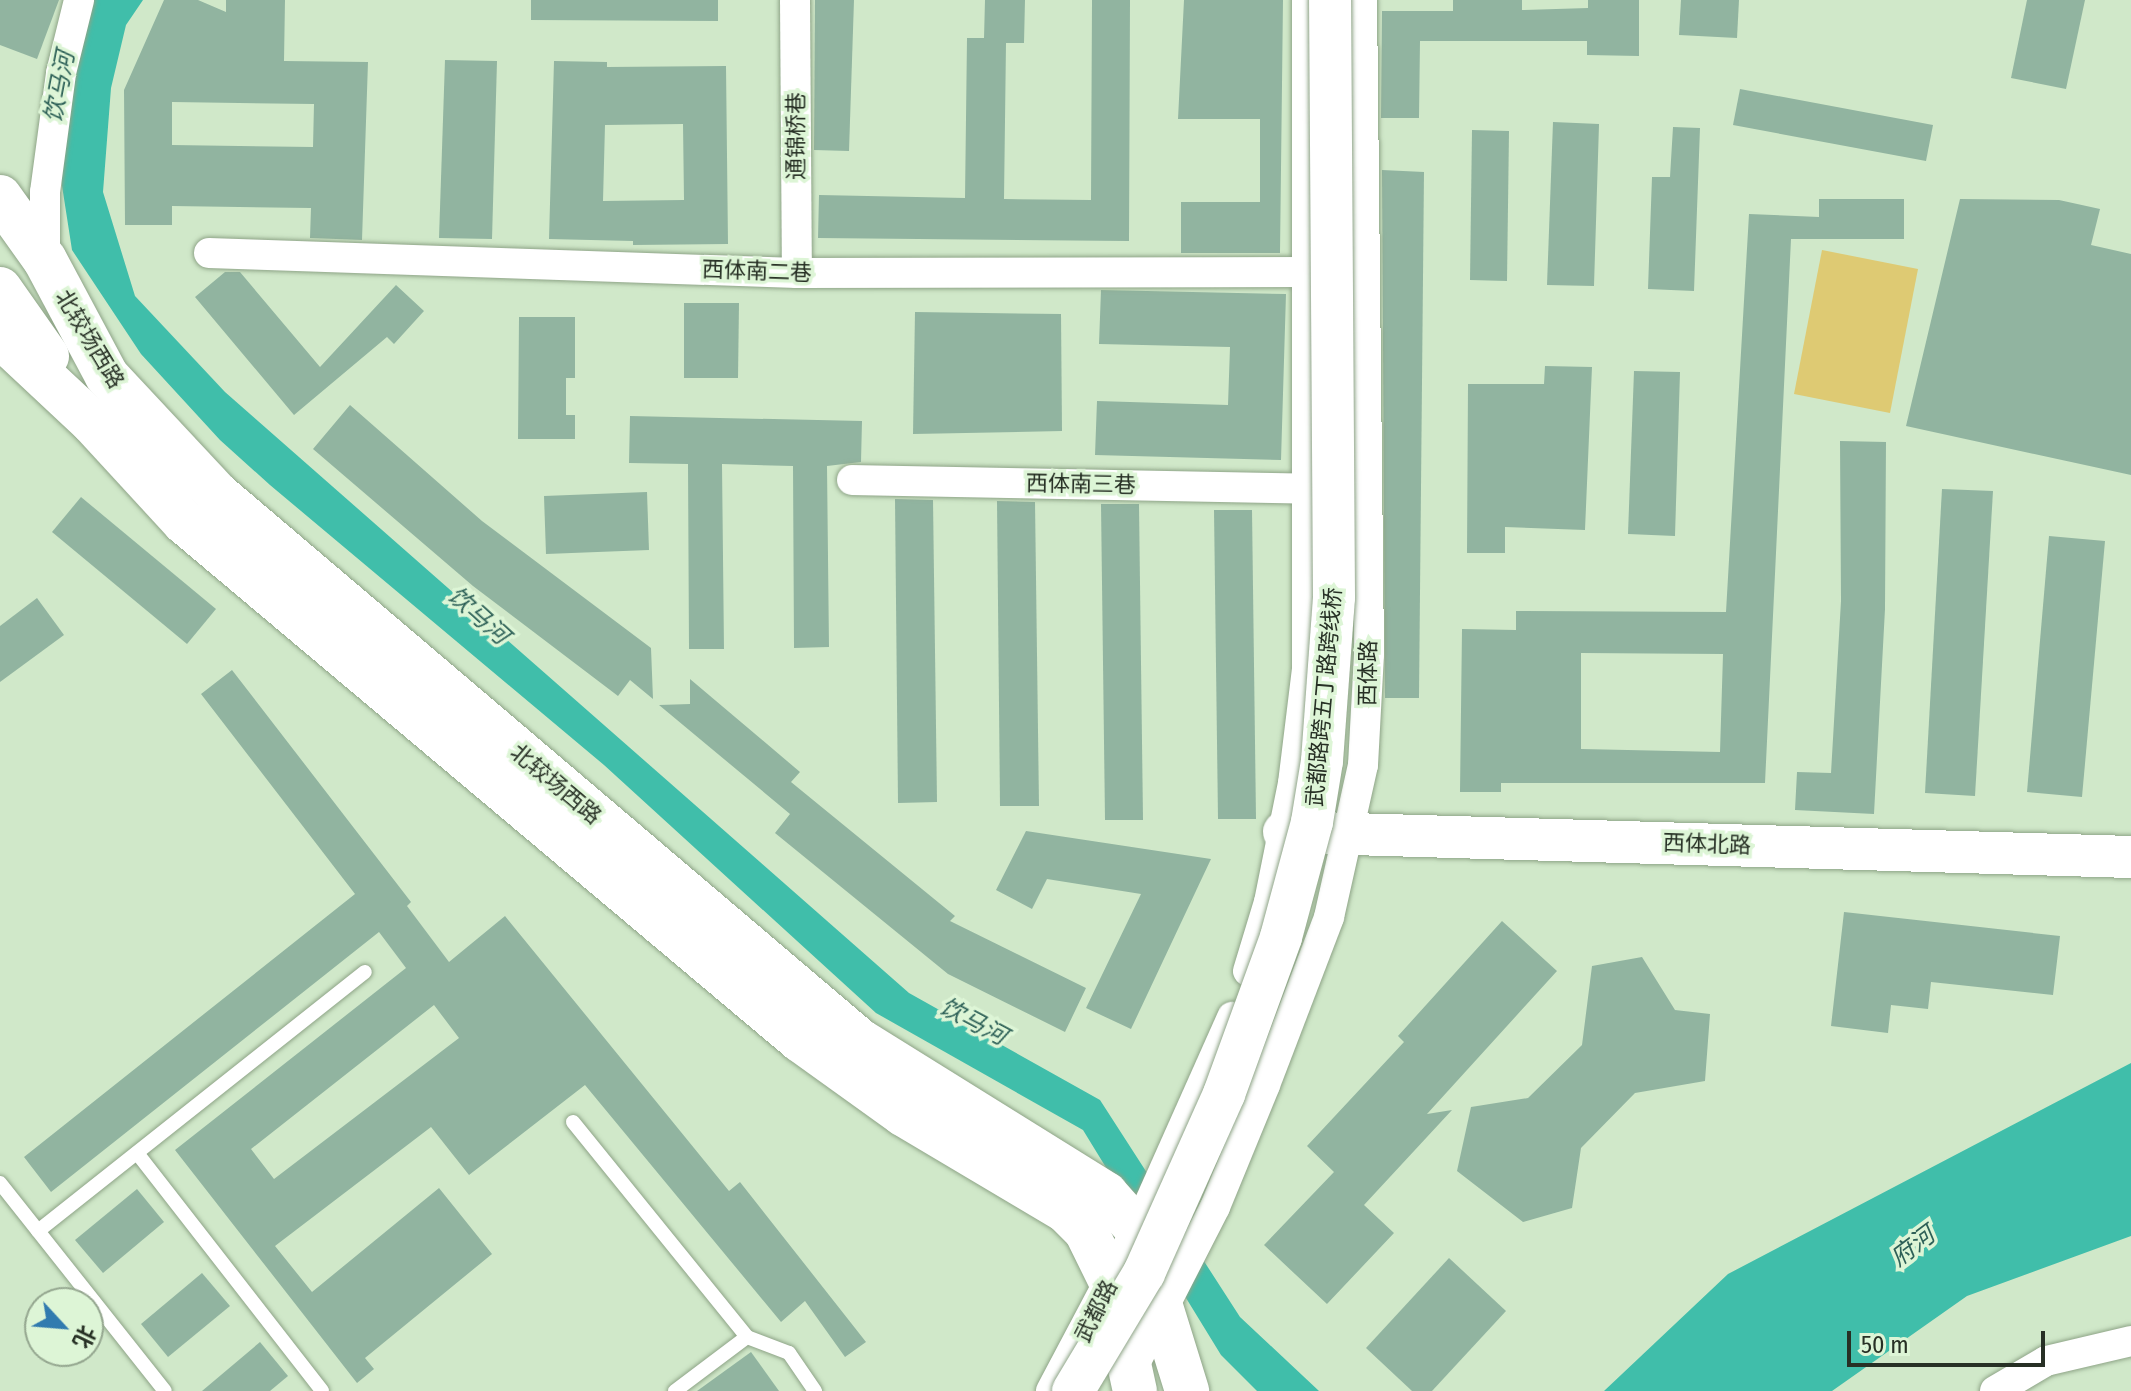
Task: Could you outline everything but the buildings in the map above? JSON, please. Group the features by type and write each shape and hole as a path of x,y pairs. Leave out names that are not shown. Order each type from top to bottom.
{"main road":[{"name":"北较场西路","path":"0,197 45,260 107,376 179,458 285,555 859,1040 1073,1169 1106,1194 1137,1229 1164,1308 1187,1391"},
{"path":"0,234 107,376"},
{"path":"0,289 93,423"},
{"name":"北较场西路","path":"0,336 93,423 184,522 800,1040 903,1114 1065,1210 1086,1231 1111,1282 1129,1385"}],"street":[{"path":"45,260 47,177 61,73 79,0"},
{"name":"通锦桥巷","path":"795,0 797,273"},
{"path":"1137,1229 1229,1024 1269,902 1284,832 1307,669 1310,489 1306,272 1307,0"},
{"name":"武都路跨五丁路跨线桥","path":"1073,1391 1144,1273 1224,1094 1281,937 1312,822 1322,761 1334,597 1330,0"},
{"name":"西体路","path":"1164,1308 1215,1207 1329,917 1363,765 1369,655 1362,0"},
{"name":"西体南二巷","path":"209,253 797,273 1306,272"},
{"name":"西体南三巷","path":"852,480 1310,489"},
{"name":"西体北路","path":"1284,832 2131,857"},
{"name":"武都路","path":"1051,1391 1137,1229"},
{"path":"1129,1385 1164,1308"},
{"path":"1995,1391 2046,1361 2131,1341"}],"lane":[{"path":"38,1231 365,972"},
{"path":"573,1122 747,1337 789,1353 815,1391"},
{"path":"137,1153 322,1391"},
{"path":"0,1183 165,1391"},
{"path":"675,1391 747,1337"}],"shaded area":[{"path":"1822,250 1918,269 1890,413 1794,394"}],"water":[{"name":"饮马河","path":"86,0 143,0 126,25 111,88 103,192 135,296 225,392 909,993 1100,1100 1240,1317 1319,1391 1257,1391 1221,1355 1083,1130 876,1013 604,765 270,485 220,440 141,354 72,250 58,160"},
{"name":"府河","path":"2131,1063 2131,1236 1967,1296 1832,1391 1604,1391 1728,1274"}]}
